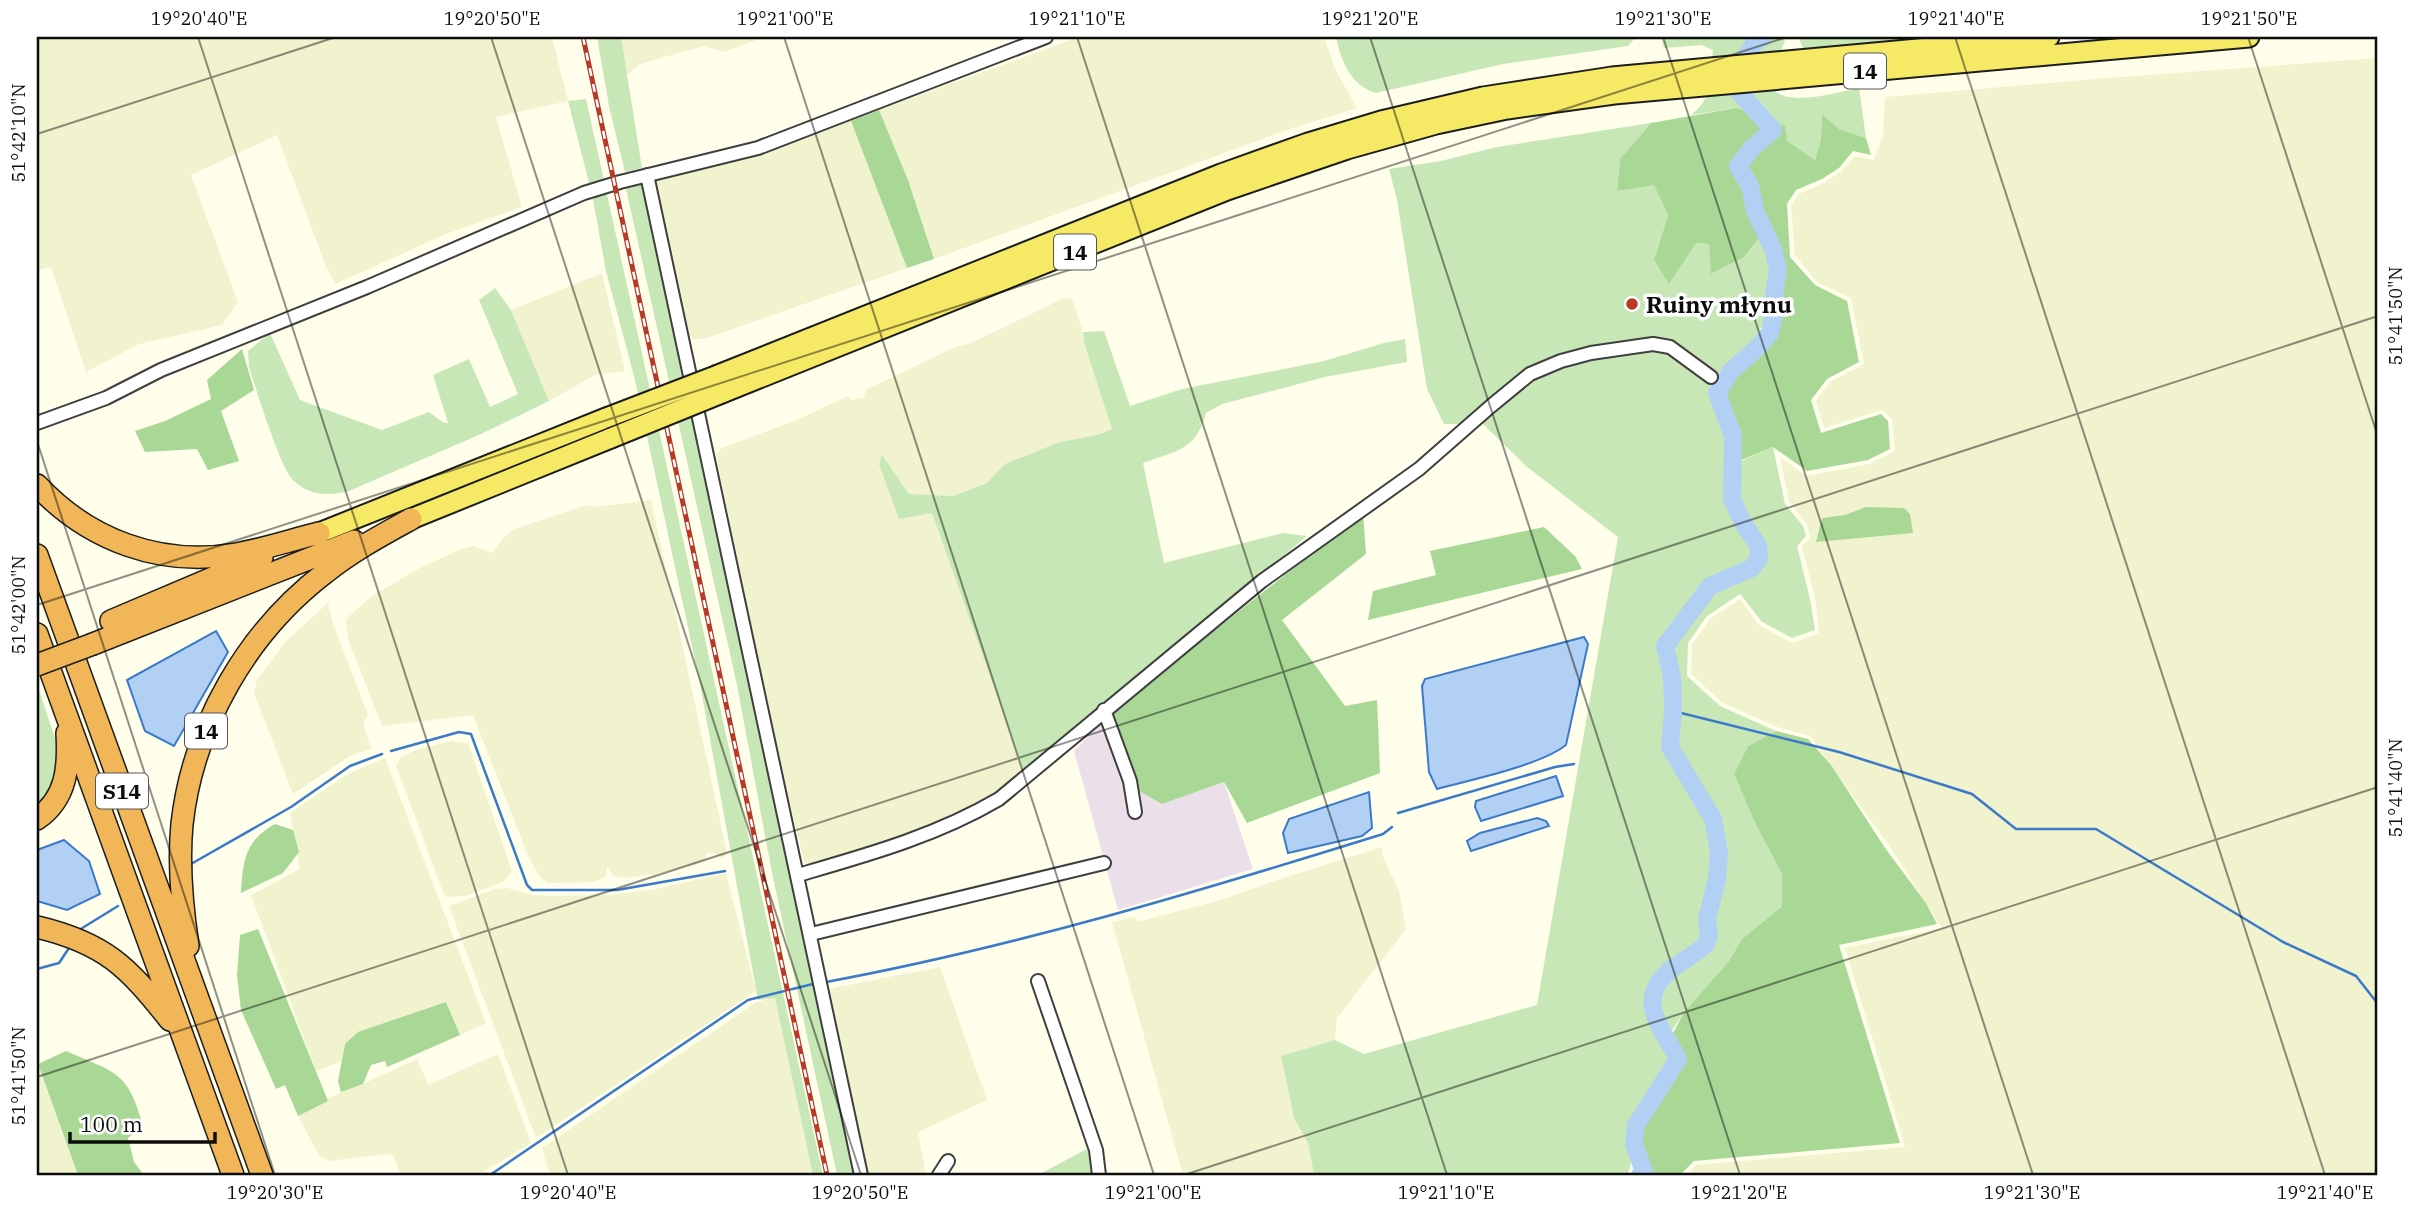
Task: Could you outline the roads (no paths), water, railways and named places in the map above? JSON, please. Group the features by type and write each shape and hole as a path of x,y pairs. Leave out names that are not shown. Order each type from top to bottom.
{"highway":[{"path":"37,485 78,522 122,544 163,554 210,557 237,554 319,533"},
{"path":"37,665 91,637 411,519"},
{"name":"14","path":"208,1027 189,952 180,866 186,801 202,741 217,705 245,657 293,600 325,572 354,552 411,519"},
{"name":"14","path":"37,651 91,637 319,533"},
{"name":"S14","path":"37,555 262,1175"},
{"name":"S14","path":"37,634 233,1175"},
{"path":"37,819 57,800 66,779 68,753 62,703"},
{"path":"37,927 82,940 118,962 136,978 182,1035"}],"main road":[{"name":"14","path":"1780,70 2049,37"},
{"name":"14","path":"319,533 606,418 720,384 1324,156 1423,128 1507,109 1704,76 2249,37"},
{"name":"14","path":"411,519 611,438 720,384"}],"street":[{"path":"37,423 106,398 183,361 367,287 584,193 758,148 1046,37"},
{"path":"647,175 861,1175"},
{"path":"798,875 901,844 964,819 999,799 1262,581 1419,469 1530,374 1561,361 1591,353 1653,344 1670,347 1711,377"},
{"path":"1104,710 1127,771 1135,812"},
{"path":"811,934 1104,863"},
{"path":"1038,981 1096,1150 1099,1175"},
{"path":"939,1175 948,1161"}],"water":[{"path":"216,631 228,652 174,746 145,731 127,680"},
{"path":"1584,637 1588,644 1566,745 1523,765 1437,789 1429,772 1422,686 1425,679"},
{"path":"1556,776 1563,796 1481,821 1475,807 1476,801"},
{"path":"1369,792 1372,828 1362,836 1288,853 1283,833 1289,819"},
{"path":"1537,818 1546,821 1549,826 1471,851 1467,841 1480,833"},
{"path":"64,840 89,861 100,894 67,910 37,901 37,850"}],"waterway":[{"path":"1640,1175 1644,1172 1634,1144 1636,1125 1678,1059 1654,1015 1654,993 1659,982 1670,970 1706,944 1709,936 1707,919 1717,879 1719,852 1713,819 1670,747 1672,677 1665,646 1710,586 1752,568 1759,558 1758,545 1744,525 1732,499 1733,436 1717,393 1731,371 1770,333 1776,304 1774,295 1778,270 1774,251 1755,211 1750,186 1738,166 1752,148 1773,130 1737,90 1748,53 1763,37"},
{"path":"1673,711 1839,752 1972,794 2016,829 2096,829 2283,942 2356,976 2378,1004"},
{"path":"391,751 459,732 471,734 527,885 532,890 617,890 725,871"},
{"path":"191,864 291,807 350,766 382,754"},
{"path":"1398,813 1555,767 1574,764"},
{"path":"826,982 967,952 1107,916 1383,834 1392,827"},
{"path":"79,930 118,906"},
{"path":"37,969 59,963 69,948"},
{"path":"490,1175 748,1000 813,984"}],"railway":[{"path":"583,37 827,1175"}],"place":[{"name":"Ruiny młynu","path":"1632,304"}]}
